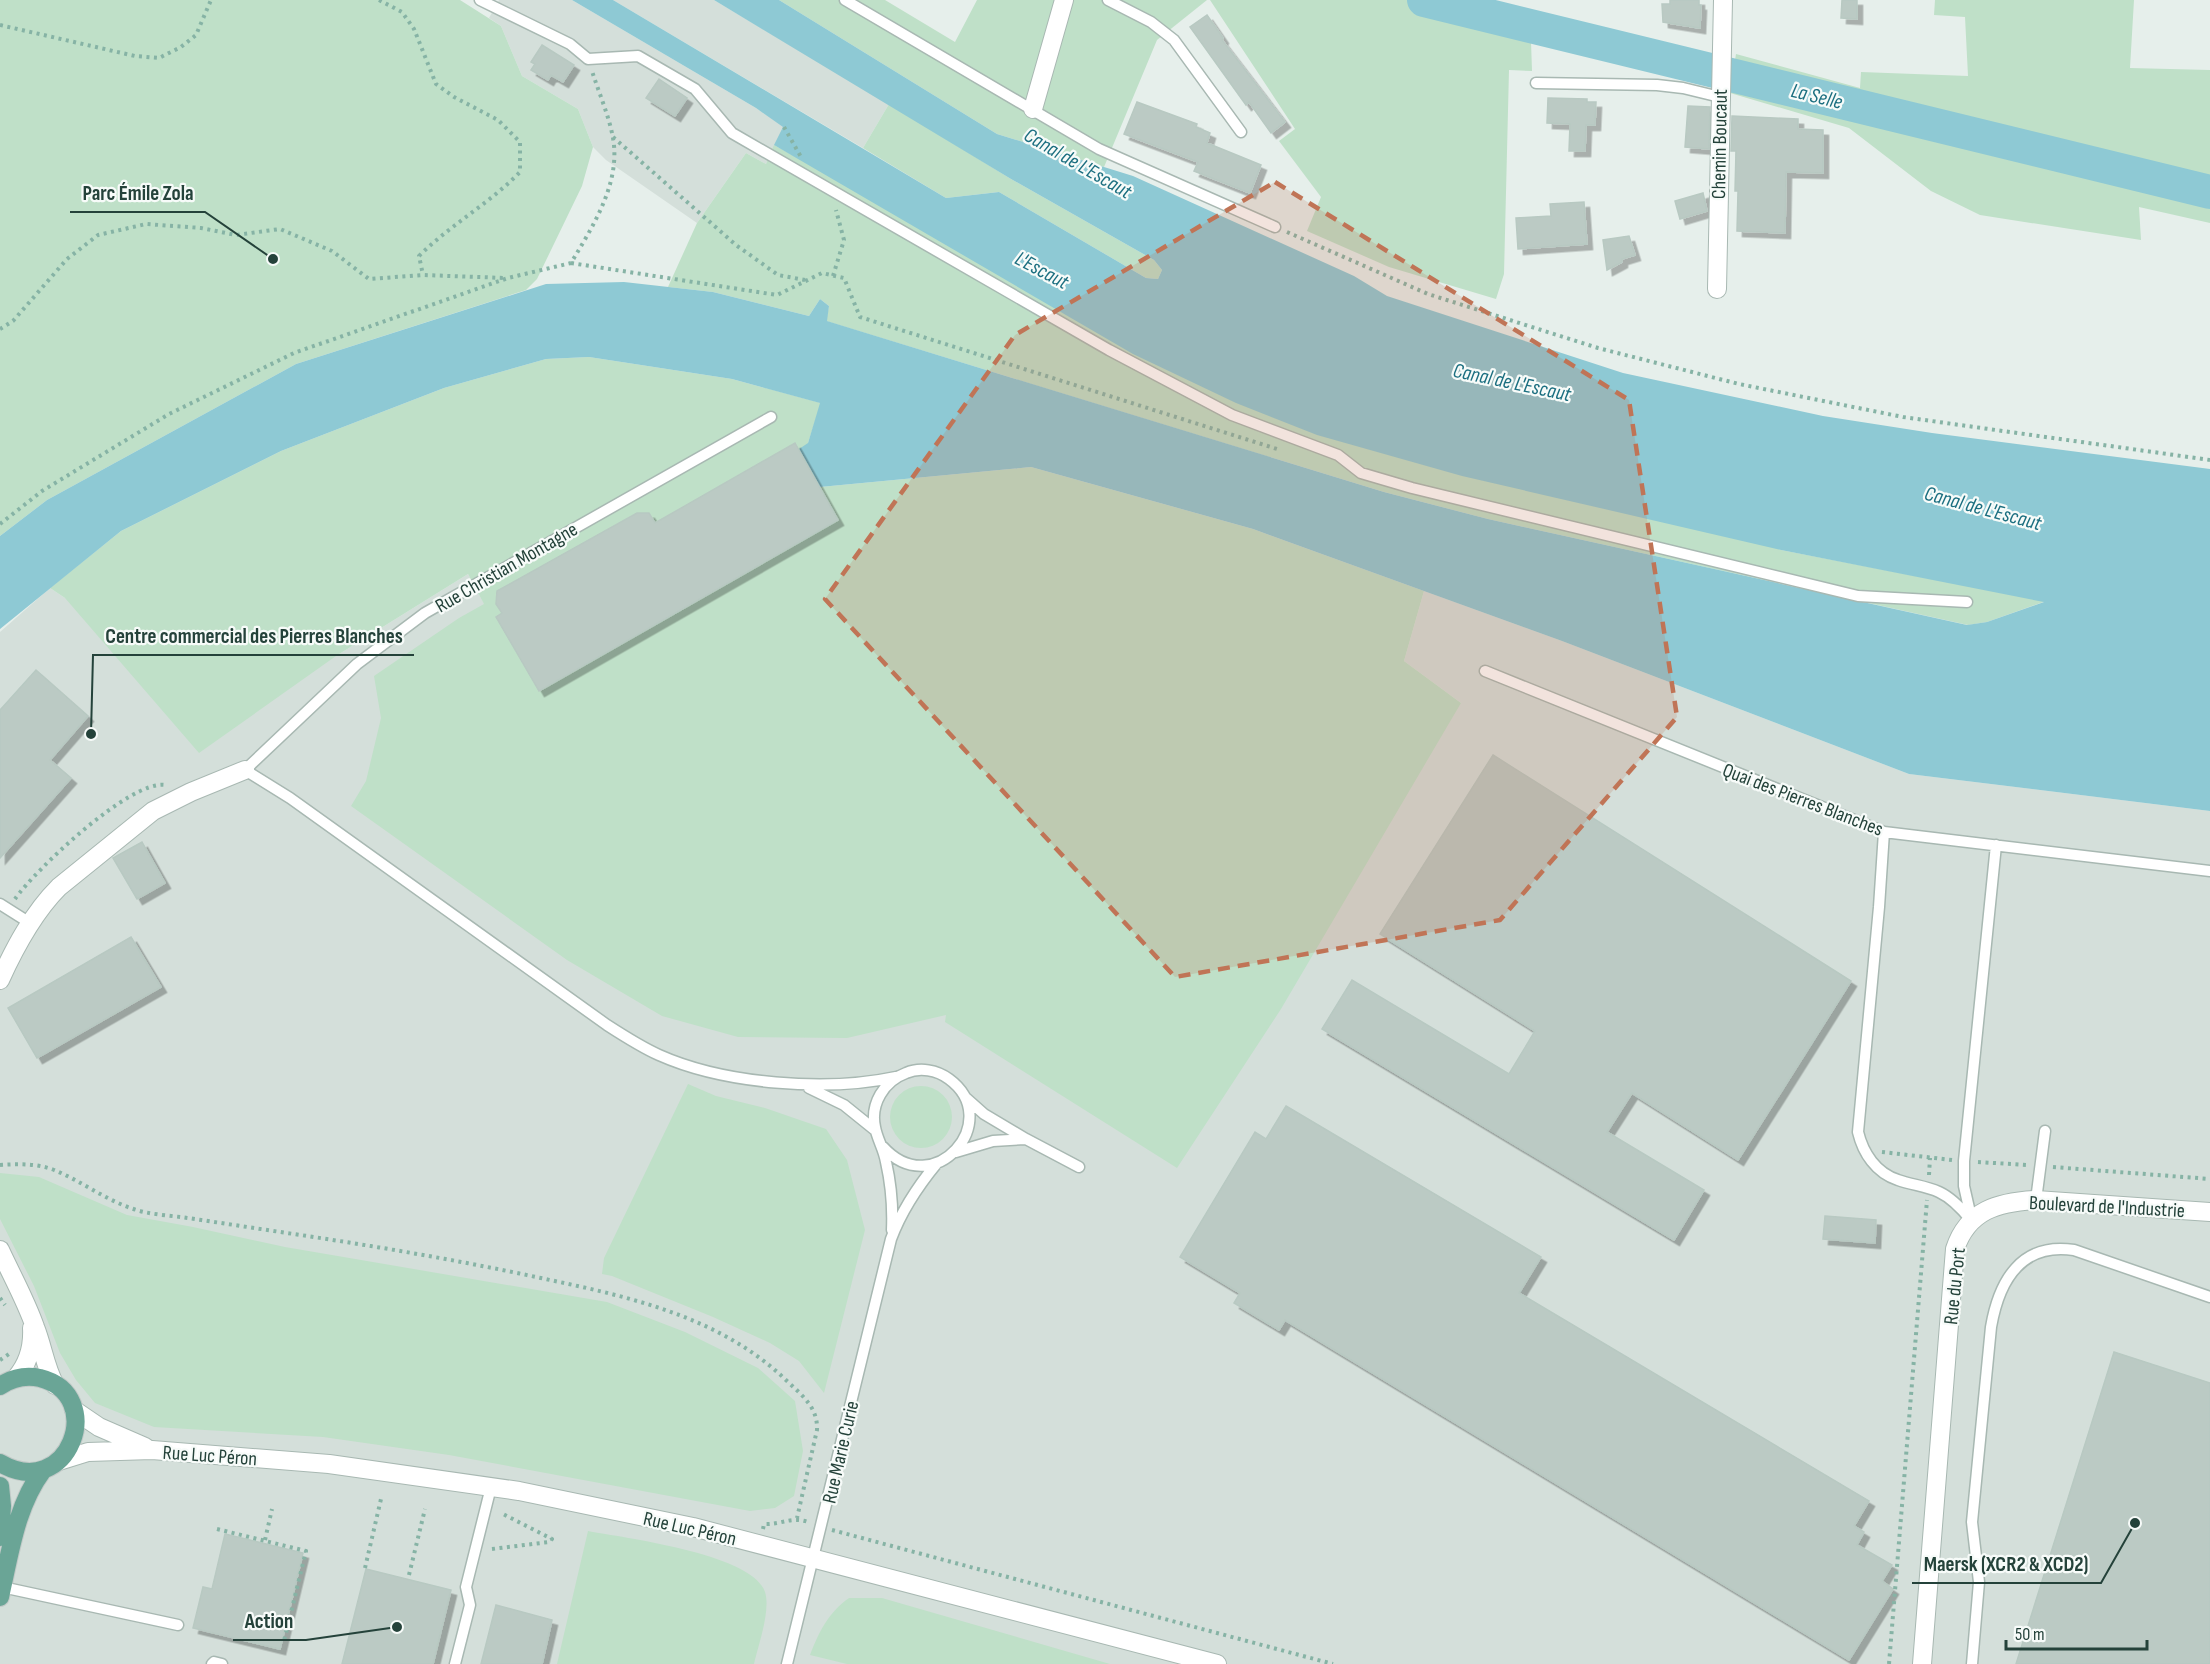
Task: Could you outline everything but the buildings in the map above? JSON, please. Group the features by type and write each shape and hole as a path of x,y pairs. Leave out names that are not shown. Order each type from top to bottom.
{"main road":[{"path":"1,1592 21,1512 31,1488 68,1450 74,1438 76,1424 74,1410 68,1398 55,1385 36,1377 4,1383"},
{"path":"0,1463 24,1472 51,1465"},
{"path":"0,1486 2,1506 0,1537"}],"street":[{"path":"1032,109 1064,0"},
{"name":"Chemin Boucaut","path":"1717,289 1723,0"},
{"name":"Rue Christian Montagne","path":"0,980 30,923 59,887 141,819 191,792 245,770"},
{"name":"Boulevard de l'Industrie","path":"1971,1220 2007,1202 2036,1200 2210,1212"},
{"name":"Rue du Port","path":"1922,1664 1955,1249 1960,1236 1971,1220"},
{"path":"0,1250 32,1317 47,1367 55,1385"},
{"path":"4,1383 21,1371 29,1355 33,1332 32,1317"},
{"name":"Rue Luc Péron","path":"74,1410 113,1434 152,1450"},
{"name":"Rue Luc Péron","path":"51,1465 88,1452 152,1450 330,1464 491,1487 667,1521 1217,1664"}],"lane":[{"path":"480,0 570,44 588,59 638,56 695,89 732,133 1119,356 1232,415 1338,455 1361,473 1512,513 1858,596 1967,602"},
{"path":"845,0 1032,109 1070,134 1275,227"},
{"path":"1108,0 1151,22 1168,34 1180,46 1241,132"},
{"path":"1536,83 1657,85 1683,88 1720,97"},
{"name":"Rue Christian Montagne","path":"245,770 357,664 409,624 771,417"},
{"name":"Quai des Pierres Blanches","path":"1485,671 1884,832 2210,871"},
{"path":"245,770 290,798 597,1018 640,1046 676,1061 717,1073 797,1084 854,1085 918,1070 934,1071 948,1078 960,1089 969,1111 969,1126 964,1140 955,1152"},
{"name":"Rue du Port","path":"1884,832 1858,1132 1864,1150 1878,1168 1887,1175 1928,1188 1952,1200 1971,1220"},
{"path":"1971,1220 1964,1186 1964,1161 1996,845"},
{"path":"4,906 30,923"},
{"path":"896,1077 885,1087 877,1100 874,1115 875,1130 883,1147 894,1157 907,1164 922,1166 937,1163 955,1152 993,1141 1026,1139"},
{"path":"797,1084 831,1098 875,1130"},
{"path":"964,1096 980,1111 1079,1167"},
{"path":"2036,1200 2045,1131"},
{"name":"Rue Marie Curie","path":"883,1147 891,1197 891,1239"},
{"name":"Rue Marie Curie","path":"787,1664 891,1239 917,1189 937,1163"},
{"path":"1972,1664 1979,1582 1972,1533 1973,1510 1991,1327 1997,1301 2008,1278 2024,1259 2048,1249 2060,1248 2074,1250 2210,1297"},
{"path":"455,1664 470,1605 466,1587 491,1487"},
{"path":"1,1592 178,1625"},
{"path":"212,1664 214,1662 222,1664"}],"path":[{"path":"0,25 135,56 159,58 181,47 196,35 211,0"},
{"path":"379,0 402,12 414,29 436,84 454,97 498,120 520,142 520,172 501,191 432,243 419,256 423,275"},
{"path":"571,263 598,218 615,164 613,137 588,59"},
{"path":"784,127 805,162"},
{"path":"613,137 735,245 778,275 806,281"},
{"path":"831,204 838,212 844,240 833,276"},
{"path":"0,329 13,321 67,259 98,235 146,224 201,228 236,235 280,229 332,251 369,279 423,275 508,278"},
{"path":"1275,227 1422,292 1619,354 1739,384 1885,414 2210,460"},
{"path":"0,524 42,491 169,414 294,352 508,278 571,263 777,295 822,273 844,278 860,317 1287,453"},
{"path":"4,906 39,870 128,797 149,786 159,784 191,792"},
{"path":"1890,1664 1930,1158"},
{"path":"0,1165 25,1163 53,1170 101,1196 142,1212 476,1263 618,1295 654,1305 704,1325 759,1356 777,1370 812,1406 818,1422 817,1430 797,1518"},
{"path":"0,1298 9,1310"},
{"path":"0,1360 15,1348"},
{"path":"365,1568 381,1499"},
{"path":"265,1540 272,1509"},
{"path":"409,1575 425,1509"},
{"path":"492,1550 549,1542 552,1539 501,1513"},
{"path":"760,1544 764,1524 782,1523 797,1518 822,1527 1066,1594 1333,1664"},
{"path":"218,1529 306,1551 284,1641"}],"highlighted area":[{"path":"1275,182 1629,400 1677,717 1500,920 1175,977 825,599 1015,335"}],"shaded area":[{"path":"499,0 572,0 756,108 784,127 766,164 746,153 697,223 606,160 593,147 578,109 522,76 501,26 489,18"},
{"path":"613,0 714,0 889,104 863,148"},
{"path":"468,574 546,717 1461,703 1404,661 1424,591 1562,641 1909,774 2210,811 2210,1664 0,1664 0,632 50,588 65,598 336,656"}],"green space":[{"path":"0,0 460,0 501,26 522,76 578,109 593,147 582,186 537,279 526,290 296,364 47,500 0,536"},
{"path":"779,0 885,0 955,42 977,0 1207,0 1157,40 1104,167 997,134"},
{"path":"1210,0 1481,0 1530,12 1532,71 1509,70 1504,274 1496,299 1389,267 1307,231 1321,197 1279,141 1295,129"},
{"path":"1935,0 2134,0 2130,68 2210,70 2210,223 2139,207 2141,240 1980,215 1931,191 1849,128 1730,93 1736,54 1860,88 1861,72 1968,76 1965,17 1934,15"},
{"path":"889,104 1011,179 1154,260 1162,270 1158,279 1146,278 999,192 946,198 863,148"},
{"path":"774,145 805,162 1781,550 2046,601 1987,622 1968,625 1488,519 1384,492 826,321 829,306 820,299 809,316 713,292 668,287 697,223 746,153 766,164"},
{"path":"589,357 732,379 821,403 808,443 820,487 1031,467 1253,529 1424,591 1404,661 1461,703 1281,1009 1177,1168 945,1022 946,1015 847,1038 738,1037 662,1016 567,960 351,806 366,781 381,718 374,676 459,618 484,604 468,574 336,656 199,753 65,598 50,588 121,531 281,451 444,388 546,359"},
{"path":"688,1084 716,1096 765,1108 826,1129 847,1160 865,1230 824,1393 799,1361 770,1343 713,1317 602,1274 604,1258"},
{"path":"921,1086 933,1088 943,1095 950,1105 952,1117 950,1129 943,1139 933,1146 921,1148 909,1146 899,1139 892,1129 890,1117 892,1105 899,1095 909,1088"},
{"path":"0,1173 39,1177 127,1215 285,1247 607,1302 685,1332 758,1368 795,1401 803,1451 794,1496 775,1508 750,1511 449,1455 323,1437 154,1427 95,1403 76,1380 60,1353 34,1286 0,1219"},
{"path":"588,1531 686,1550 737,1567 755,1579 765,1592 766,1608 754,1664 557,1664"},
{"path":"849,1598 882,1598 1110,1664 847,1664 810,1655 825,1624 835,1610"}],"water":[{"path":"572,0 613,0 946,198 999,192 1146,278 1158,279 1162,270 1154,260 1011,179 714,0 779,0 997,134 1133,176 1354,276 1387,296 1623,373 1823,416 1932,433 2210,469 2210,811 1909,774 1562,641 1253,529 1031,467 820,487 799,449 808,443 820,403 732,379 589,357 546,359 444,388 281,451 121,531 0,629 0,536 47,500 296,364 546,284 624,282 713,292 809,316 820,299 829,306 827,321 1384,492 1488,519 1967,625 1987,622 2044,602 1781,550 1462,476 1317,435 1236,403 1133,354 774,145 783,127 756,108"}],"waterway":[{"name":"La Selle","path":"1424,0 2210,192"}],"place":[{"name":"Parc Émile Zola","path":"273,259"},
{"name":"Centre commercial des Pierres Blanches","path":"91,734"},
{"name":"Maersk (XCR2 & XCD2)","path":"2135,1523"},
{"name":"Action","path":"397,1627"}],"water label":[{"name":"Canal de L'Escaut","path":"1078,163"},
{"name":"L'Escaut","path":"1042,270"},
{"name":"Canal de L'Escaut","path":"1512,382"},
{"name":"Canal de L'Escaut","path":"1983,508"}]}
